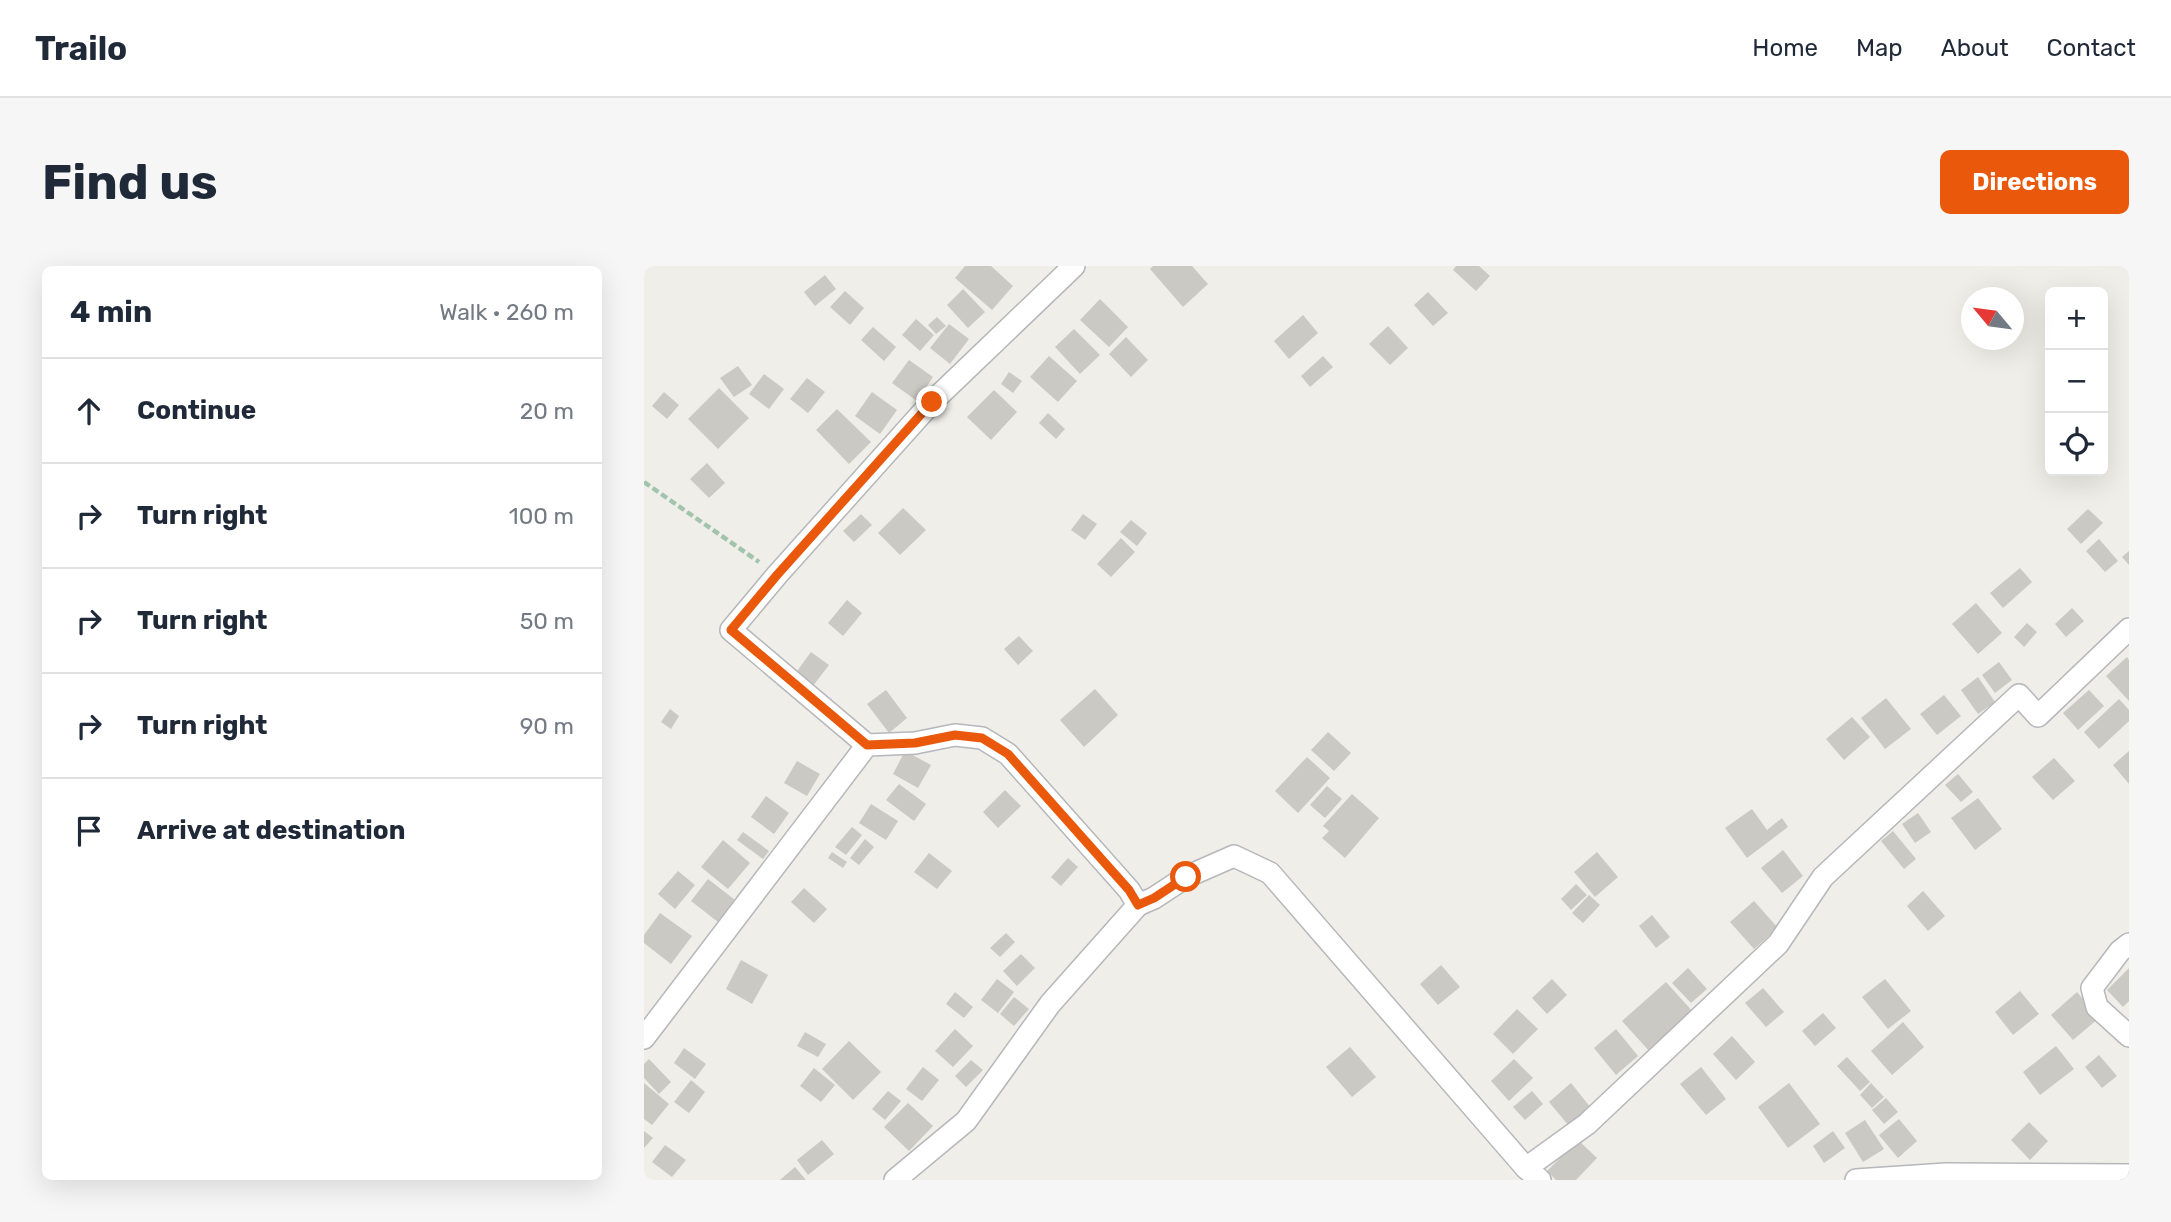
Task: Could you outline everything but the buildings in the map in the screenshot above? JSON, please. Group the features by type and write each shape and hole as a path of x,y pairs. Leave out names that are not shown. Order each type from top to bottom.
{"street":[{"path":"1074,266 932,402 731,630 867,745 915,743 955,735 982,738 1008,754 1129,890 1138,905"},
{"path":"895,1180 966,1121 1050,1004 1138,905 1186,877 1234,856 1270,873 1533,1174 1778,944 1823,877 1980,728 2019,695 2038,716 2129,629"},
{"path":"644,1038 867,745"},
{"path":"2129,944 2120,951 2092,988 2096,1007 2129,1036"},
{"path":"1856,1180 1946,1174 2129,1175"}],"path":[{"path":"644,482 695,515 777,575"}],"route":[{"path":"932,402 731,630 867,745 915,743 955,735 982,738 1008,754 1129,890 1138,905 1186,877"}]}
